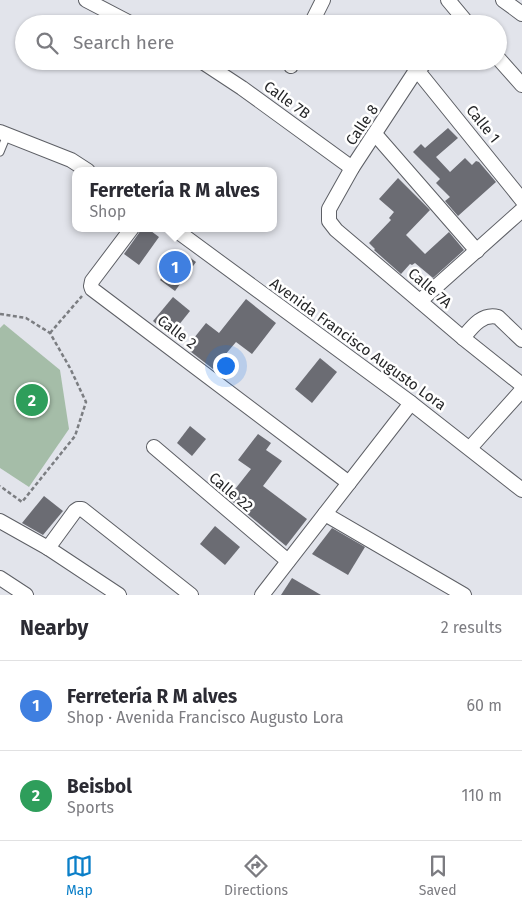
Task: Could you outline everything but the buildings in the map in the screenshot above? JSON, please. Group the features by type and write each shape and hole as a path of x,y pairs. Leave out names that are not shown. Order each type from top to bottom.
{"street":[{"path":"86,0 115,15"},
{"path":"316,15 323,0"},
{"path":"448,0 460,15"},
{"path":"503,0 522,14"},
{"path":"507,68 522,85"},
{"name":"Calle 7B","path":"215,70 352,168"},
{"name":"Calle 8","path":"328,209 352,168 419,70"},
{"name":"Calle 1","path":"425,70 522,200"},
{"path":"4,133 71,160 82,167"},
{"path":"375,134 477,251"},
{"name":"Calle 7A","path":"328,209 329,221 336,230 463,338 522,385"},
{"path":"420,301 522,210"},
{"path":"91,286 92,281 129,232"},
{"name":"Avenida Francisco Augusto Lora","path":"178,232 411,403 522,490"},
{"name":"Calle 2","path":"91,286 92,289 349,483"},
{"path":"463,338 477,322 493,316 498,317 522,340"},
{"path":"470,448 522,390"},
{"path":"262,595 411,403"},
{"name":"Calle 22","path":"154,447 288,561"},
{"path":"48,548 75,511 82,509 191,595"},
{"path":"325,514 464,595"},
{"path":"0,521 48,548 119,595"},
{"path":"0,578 26,595"}],"lane":[{"path":"0,152 4,133"}],"path":[{"path":"50,333 91,286"},
{"path":"0,314 26,318 50,333 70,368 86,402 75,436 22,502 0,486"}],"green space":[{"path":"4,324 60,370 69,429 29,487 0,468 0,328"}],"place":[{"name":"Ferretería R M alves","path":"175,267"},
{"name":"Beisbol","path":"32,400"}]}
